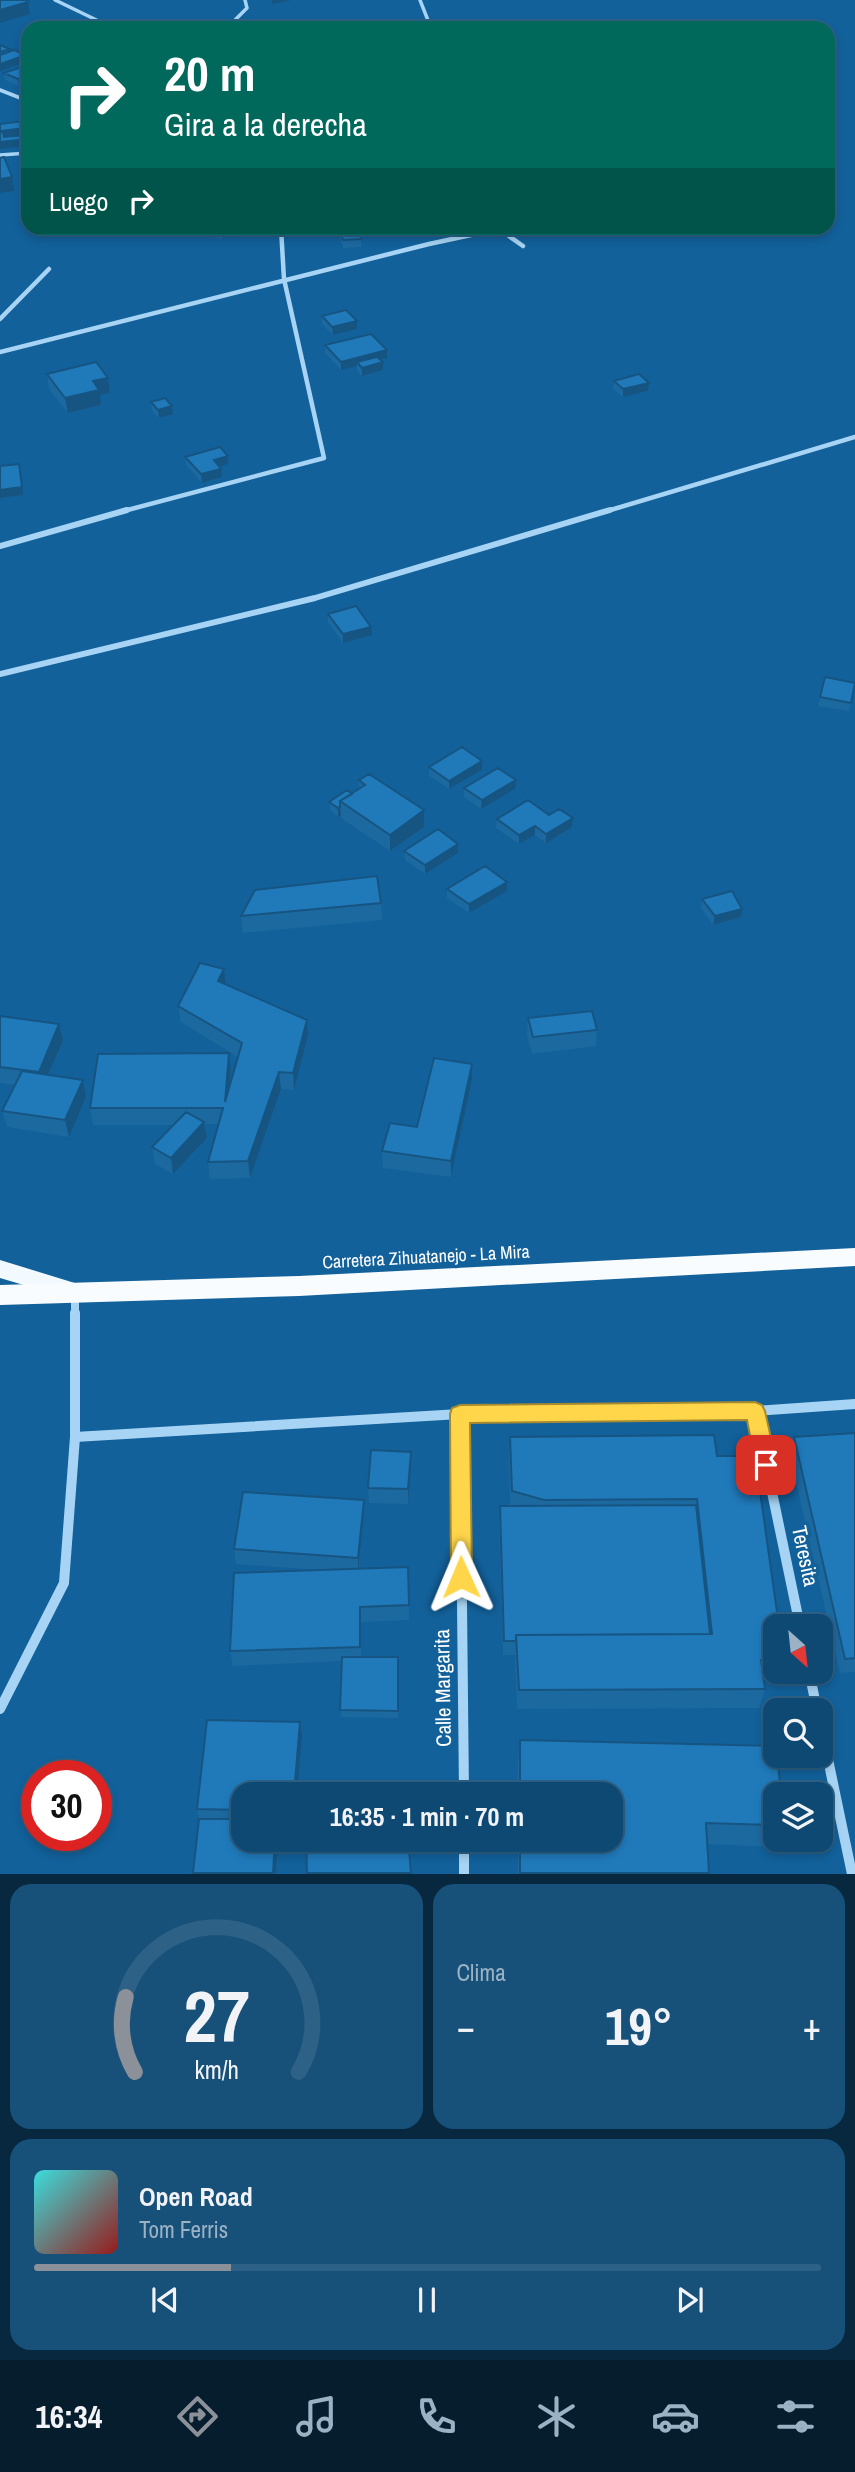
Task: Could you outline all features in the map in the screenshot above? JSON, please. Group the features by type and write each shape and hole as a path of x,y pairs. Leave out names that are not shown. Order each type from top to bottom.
{"highway":[{"name":"Carretera Zihuatanejo - La Mira","path":"0,1296 75,1291 299,1286 855,1257"}],"main road":[{"path":"0,1269 75,1291"}],"street":[{"path":"55,0 98,21"},
{"path":"234,21 247,8 245,0"},
{"path":"420,0 428,21"},
{"path":"0,90 21,99"},
{"path":"0,155 21,154"},
{"path":"0,547 144,505 324,458 284,279 281,235"},
{"path":"0,352 284,279 473,235"},
{"path":"507,235 523,246"},
{"path":"0,320 49,269"},
{"path":"0,674 315,598 855,437"},
{"path":"0,1709 64,1583 75,1437 75,1291"},
{"path":"75,1437 460,1414 755,1411 855,1404"},
{"name":"Teresita","path":"755,1411 797,1614"},
{"name":"Calle Margarita","path":"460,1414 464,1782"},
{"path":"830,1768 852,1874"},
{"path":"464,1852 464,1874"}],"building":[{"path":"0,0 25,0 28,2 0,10"},
{"path":"0,45 10,49 0,52"},
{"path":"14,50 21,53 21,57 0,64 0,55"},
{"path":"21,67 21,78 4,73"},
{"path":"21,121 21,129 0,131 0,124"},
{"path":"0,132 3,132 4,137 21,135 21,140 0,142"},
{"path":"4,157 12,177 0,179 0,158"},
{"path":"342,235 360,235 361,239 343,240"},
{"path":"346,310 357,321 332,327 322,316"},
{"path":"371,334 387,350 341,362 325,345"},
{"path":"377,357 383,362 362,368 357,362"},
{"path":"96,362 108,378 93,381 99,390 65,398 47,374"},
{"path":"639,374 649,383 623,389 614,381"},
{"path":"165,398 172,406 158,410 151,402"},
{"path":"220,447 228,456 214,460 221,469 201,474 185,457"},
{"path":"19,464 22,487 0,490 0,466"},
{"path":"356,606 371,627 343,634 328,614"},
{"path":"825,677 855,683 851,703 820,697"},
{"path":"462,747 482,761 449,781 429,767"},
{"path":"498,768 516,780 482,800 464,788"},
{"path":"369,774 424,810 390,835 340,801 365,785 359,780"},
{"path":"347,790 352,794 340,801 340,807 329,802"},
{"path":"528,800 549,815 559,809 573,818 546,834 535,826 519,835 497,819"},
{"path":"438,829 458,844 425,865 404,851"},
{"path":"485,866 507,882 469,904 447,889"},
{"path":"377,876 381,903 241,916 255,890"},
{"path":"732,891 742,909 715,916 702,899"},
{"path":"200,963 224,969 218,981 307,1020 293,1073 279,1072 248,1161 208,1162 223,1108 90,1108 98,1054 229,1053 225,1102 242,1043 178,1006"},
{"path":"592,1011 597,1030 533,1037 528,1018"},
{"path":"0,1016 59,1024 39,1072 0,1067"},
{"path":"434,1058 472,1064 451,1161 382,1151 390,1123 417,1127"},
{"path":"22,1071 83,1080 65,1120 2,1111"},
{"path":"186,1112 204,1122 171,1158 152,1147"},
{"path":"855,1433 855,1658 845,1659 794,1437"},
{"path":"714,1435 717,1456 755,1456 777,1614 763,1614 761,1660 765,1689 519,1690 516,1635 712,1634 697,1499 544,1500 512,1491 510,1437"},
{"path":"371,1450 411,1452 408,1489 368,1488"},
{"path":"243,1492 364,1500 358,1558 234,1549"},
{"path":"696,1505 710,1634 516,1635 516,1641 504,1641 500,1506"},
{"path":"408,1567 409,1605 360,1607 360,1647 230,1651 234,1573"},
{"path":"342,1657 398,1657 398,1711 340,1710"},
{"path":"207,1720 300,1722 295,1782 231,1782 231,1810 197,1809"},
{"path":"520,1740 763,1746 763,1768 778,1768 780,1782 763,1782 763,1825 706,1823 709,1873 520,1873 520,1852 623,1852 623,1782 520,1782"},
{"path":"199,1819 231,1819 231,1852 274,1852 273,1873 193,1873"},
{"path":"306,1852 409,1852 411,1873 307,1873"}],"route":[{"path":"461,1577 460,1414 755,1411 766,1465"}]}
